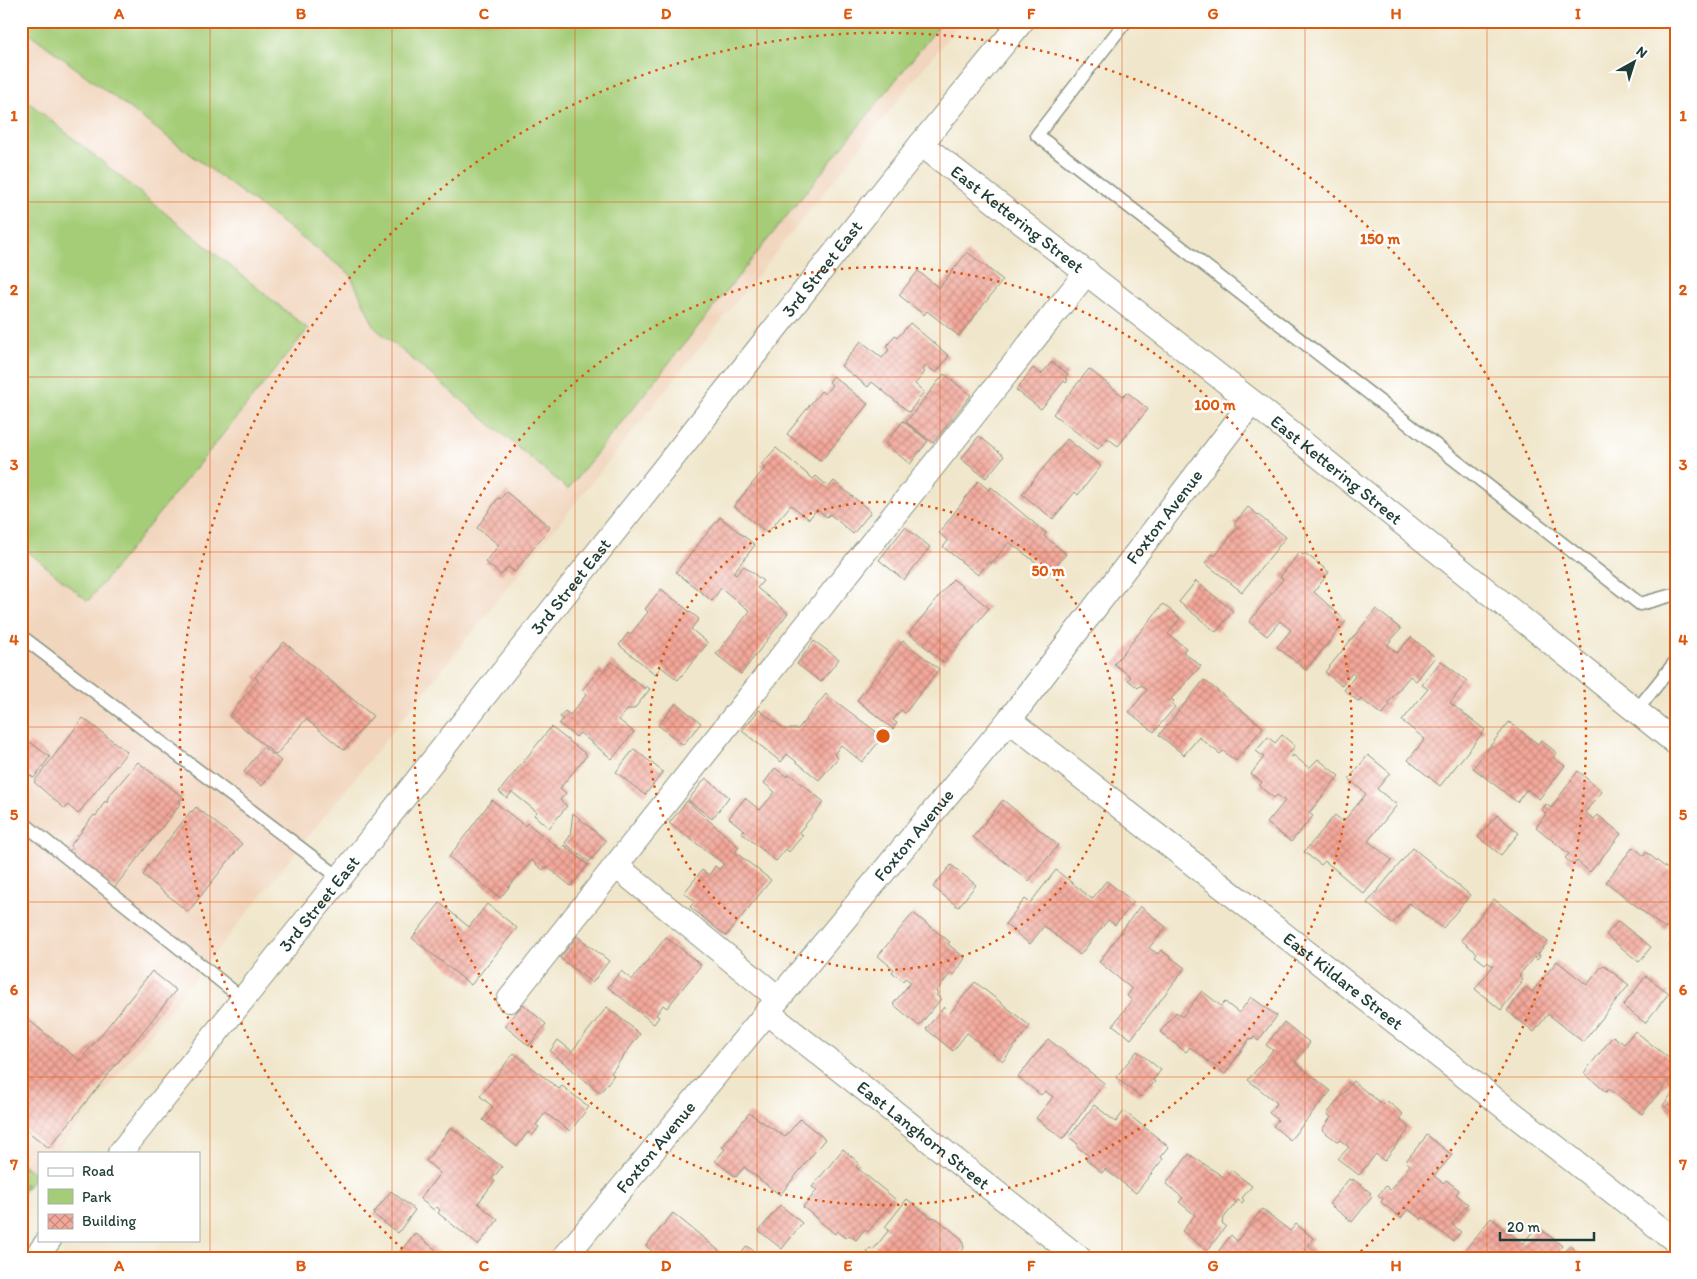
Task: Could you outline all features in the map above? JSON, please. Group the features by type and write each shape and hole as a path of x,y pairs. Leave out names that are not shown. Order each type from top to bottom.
{"street":[{"name":"3rd Street East","path":"121,1152 921,144 1022,21"},
{"name":"East Kettering Street","path":"921,144 1252,402 1676,743"},
{"path":"509,1000 1087,272"},
{"name":"Foxton Avenue","path":"564,1258 1009,720 1252,402"},
{"name":"East Kildare Street","path":"1009,720 1676,1241"},
{"name":"East Langhorn Street","path":"616,866 772,1005 1079,1258"},
{"path":"35,1258 47,1242"}],"lane":[{"path":"1126,21 1037,136 1640,604 1676,594"},
{"path":"21,636 340,878"},
{"path":"1636,711 1676,661"},
{"path":"21,821 243,999"}],"shaded area":[{"path":"21,21 961,21 56,1152 38,1152 37,1175 21,1163"}],"green space":[{"path":"21,21 943,21 568,489 375,328 350,274 21,27"},
{"path":"21,96 308,329 88,601 21,546"},
{"path":"21,1163 37,1175 21,1195"}],"building":[{"path":"967,252 1003,280 959,336 927,311 924,315 899,295 918,271 939,288"},
{"path":"910,323 949,356 936,373 926,365 923,370 925,372 915,384 924,392 909,412 872,382 868,387 841,366 861,341 882,358 889,350 886,347 895,335 898,337"},
{"path":"1052,362 1068,374 1065,378 1068,380 1066,383 1064,381 1041,409 1016,390 1033,368 1041,374"},
{"path":"1089,369 1123,396 1127,392 1148,409 1118,446 1107,438 1098,449 1053,414"},
{"path":"944,374 971,395 933,443 906,422"},
{"path":"833,376 868,404 821,461 787,434 821,391 825,394 832,385 829,382"},
{"path":"903,421 928,441 910,464 885,444"},
{"path":"979,436 1004,456 986,478 961,459"},
{"path":"1067,439 1101,466 1078,495 1075,492 1053,519 1022,494"},
{"path":"776,448 813,479 816,476 829,487 834,481 871,512 853,534 830,514 827,517 817,509 809,519 791,505 767,533 734,506 765,468 761,465"},
{"path":"978,481 989,490 991,487 1046,533 1044,536 1066,554 1050,573 1009,542 991,564 989,561 978,575 943,547 948,541 939,533"},
{"path":"506,492 550,527 515,572 508,567 501,575 485,562 499,545 477,528 498,498 500,499"},
{"path":"1248,507 1286,537 1242,592 1205,563 1212,554 1215,556 1238,527 1234,524"},
{"path":"720,517 755,545 733,573 736,575 744,566 763,581 757,588 788,613 741,674 716,654 750,611 721,588 712,601 676,572"},
{"path":"905,527 930,547 904,580 879,560"},
{"path":"1300,552 1303,555 1305,553 1329,572 1314,592 1346,621 1306,670 1277,647 1291,630 1280,621 1267,636 1249,622 1283,579 1280,577"},
{"path":"953,579 989,608 944,663 909,633"},
{"path":"1196,581 1233,611 1216,632 1179,602"},
{"path":"661,589 699,619 691,629 708,643 678,680 661,667 655,674 619,645 628,633 630,635 648,612 645,609"},
{"path":"1163,604 1180,618 1168,634 1186,648 1183,652 1201,666 1171,699 1174,701 1171,704 1175,707 1154,732 1129,712 1147,690 1141,685 1138,688 1128,680 1131,677 1114,664"},
{"path":"1376,609 1401,629 1387,645 1397,653 1411,637 1435,657 1416,681 1410,676 1388,703 1390,705 1382,715 1361,699 1359,702 1344,690 1355,676 1352,673 1342,686 1325,672"},
{"path":"814,641 839,659 821,682 797,664"},
{"path":"903,641 939,669 905,713 901,710 893,720 897,723 893,729 857,700"},
{"path":"284,642 373,716 344,750 306,719 276,755 229,716 258,680 255,677"},
{"path":"611,661 645,689 646,686 650,689 634,709 628,709 619,720 634,732 612,759 580,733 576,737 559,724 563,719 560,717 565,711 570,715 587,694 582,690 600,669 603,672"},
{"path":"1441,661 1467,681 1450,703 1485,730 1440,786 1408,760 1425,739 1402,721 1428,689 1422,685"},
{"path":"1204,680 1263,727 1236,761 1223,751 1220,754 1199,737 1184,755 1159,735"},
{"path":"826,694 883,737 862,762 841,745 834,754 838,758 819,780 787,754 781,762 742,731 759,710 784,729 798,729"},
{"path":"676,703 701,723 683,745 658,725"},
{"path":"83,718 127,752 78,814 68,805 65,809 34,782"},
{"path":"1509,722 1538,744 1541,740 1557,753 1553,757 1565,766 1539,799 1527,789 1517,802 1473,768"},
{"path":"551,727 587,755 560,788 566,793 560,800 567,806 549,828 534,815 537,812 512,792 507,798 499,792"},
{"path":"1282,735 1295,746 1289,754 1292,757 1293,755 1309,768 1318,759 1339,776 1309,813 1313,816 1291,842 1267,823 1285,801 1277,795 1274,798 1259,786 1262,782 1251,774 1264,757 1256,751 1268,737 1275,743"},
{"path":"30,742 50,757 34,778 21,769 21,754"},
{"path":"263,747 281,761 262,786 244,772"},
{"path":"634,749 663,772 645,795 616,772"},
{"path":"1368,755 1390,773 1377,789 1397,805 1368,841 1392,860 1364,894 1325,861 1321,865 1304,852 1335,815 1343,822 1366,794 1349,779"},
{"path":"138,762 183,797 179,801 181,803 114,888 68,852 72,848 70,846 94,815 96,816 105,801 107,803 108,797"},
{"path":"775,768 787,777 789,774 824,802 799,832 803,835 789,852 786,849 776,861 742,833 744,830 729,818 745,798 760,810 775,792 764,783"},
{"path":"1578,771 1602,792 1585,812 1594,819 1598,815 1621,834 1590,872 1577,861 1573,865 1565,858 1569,854 1536,827 1546,814 1542,810 1546,804 1551,808"},
{"path":"706,778 729,797 712,819 688,800"},
{"path":"492,800 525,826 527,823 561,850 564,845 588,865 571,886 546,866 543,870 531,860 500,898 449,857"},
{"path":"1003,800 1058,845 1029,881 973,837"},
{"path":"687,801 739,847 735,852 771,880 726,936 690,907 695,901 684,893 702,870 709,875 715,866 719,869 724,864 669,823"},
{"path":"196,807 242,844 188,912 143,875"},
{"path":"573,813 606,841 589,862 565,843 570,836"},
{"path":"1497,815 1519,833 1501,855 1478,837"},
{"path":"1633,847 1644,856 1646,852 1670,871 1674,867 1671,865 1676,859 1676,916 1665,929 1606,882"},
{"path":"1413,848 1470,895 1443,928 1409,903 1392,924 1367,903"},
{"path":"951,865 976,885 958,907 933,887"},
{"path":"1056,870 1092,899 1106,881 1134,902 1115,925 1108,920 1080,955 1044,926 1030,944 1005,924 1025,899 1030,903"},
{"path":"1494,899 1548,942 1538,954 1540,956 1537,960 1534,957 1519,975 1523,979 1520,982 1522,983 1501,1010 1475,989 1493,966 1487,962 1485,964 1475,956 1477,953 1461,940"},
{"path":"440,903 469,927 487,904 517,928 471,985 412,938"},
{"path":"1140,906 1166,927 1149,948 1158,954 1161,950 1185,968 1131,1039 1113,1025 1132,1000 1127,996 1132,989 1099,962"},
{"path":"913,913 950,942 948,944 965,958 954,975 951,973 936,991 938,993 936,995 941,999 919,1026 893,1004 911,982 905,978 903,981 892,972 894,969 878,956"},
{"path":"1618,921 1651,947 1639,962 1606,935"},
{"path":"577,936 609,961 592,983 560,958"},
{"path":"666,937 701,965 667,1008 663,1005 656,1015 659,1017 654,1024 608,987 621,971 632,980"},
{"path":"1676,937 1676,951 1669,945"},
{"path":"1557,961 1587,985 1603,965 1629,985 1583,1042 1548,1014 1534,1032 1507,1011 1526,987 1532,992"},
{"path":"152,971 176,990 49,1148 21,1126 21,1014 80,1061"},
{"path":"1646,976 1669,993 1645,1023 1623,1006"},
{"path":"975,982 1030,1026 1003,1061 967,1033 953,1051 926,1029 944,1007 950,1013"},
{"path":"1202,991 1221,1006 1225,1002 1239,1013 1251,997 1277,1016 1258,1041 1254,1037 1252,1040 1250,1038 1225,1074 1190,1047 1186,1052 1160,1032 1176,1012 1182,1017"},
{"path":"523,1004 546,1024 529,1046 505,1026"},
{"path":"607,1007 640,1034 611,1073 614,1075 600,1093 550,1051 558,1040 572,1051"},
{"path":"1284,1022 1310,1043 1295,1062 1331,1091 1290,1140 1273,1126 1278,1120 1269,1113 1277,1103 1248,1080 1273,1050 1266,1045"},
{"path":"1635,1031 1676,1064 1676,1072 1642,1114 1609,1089 1606,1092 1584,1073 1613,1036 1624,1044"},
{"path":"1048,1039 1104,1083 1063,1139 1036,1118 1053,1097 1045,1091 1041,1095 1018,1077"},
{"path":"1137,1051 1161,1070 1153,1080 1155,1082 1140,1097 1116,1077"},
{"path":"514,1053 559,1089 562,1086 589,1107 570,1131 545,1113 536,1125 539,1127 532,1136 528,1132 517,1147 483,1120 493,1107 480,1096"},
{"path":"1353,1081 1383,1105 1387,1101 1403,1114 1399,1119 1410,1128 1384,1161 1376,1154 1359,1175 1338,1159 1349,1147 1340,1140 1338,1142 1322,1130 1331,1117 1327,1114"},
{"path":"1676,1089 1676,1116 1663,1105"},
{"path":"1094,1105 1116,1122 1124,1111 1169,1147 1161,1157 1163,1159 1136,1193 1105,1169 1102,1173 1086,1159 1089,1156 1076,1146 1078,1144 1069,1137"},
{"path":"749,1113 785,1137 800,1119 825,1139 780,1195 744,1167 736,1177 715,1161 725,1149 722,1147"},
{"path":"451,1127 502,1167 492,1179 495,1181 478,1203 498,1220 478,1245 438,1213 440,1210 437,1207 434,1210 420,1199 440,1173 426,1161"},
{"path":"1427,1135 1452,1155 1434,1176 1443,1183 1446,1180 1459,1190 1456,1194 1468,1204 1452,1224 1461,1232 1453,1241 1423,1217 1421,1219 1408,1209 1401,1218 1381,1202 1383,1199 1378,1195 1386,1186 1390,1190 1410,1165 1406,1161"},
{"path":"843,1149 859,1163 856,1167 895,1199 868,1232 865,1229 856,1240 849,1235 846,1238 837,1231 835,1234 803,1207 817,1190 812,1187"},
{"path":"1189,1154 1225,1178 1231,1170 1252,1186 1242,1198 1244,1200 1242,1203 1238,1200 1223,1219 1222,1223 1226,1226 1207,1251 1182,1231 1195,1215 1179,1202 1183,1198 1166,1184"},
{"path":"1349,1179 1352,1181 1353,1179 1371,1193 1369,1195 1372,1197 1352,1222 1329,1204"},
{"path":"391,1191 415,1210 398,1233 373,1214"},
{"path":"907,1199 930,1217 936,1218 962,1239 964,1248 957,1258 867,1258 870,1254 867,1252 870,1248 873,1250 889,1230 885,1227"},
{"path":"780,1205 802,1223 782,1249 759,1231"},
{"path":"1262,1209 1290,1231 1296,1224 1313,1238 1308,1245 1318,1254 1314,1258 1213,1258 1231,1235 1237,1241"},
{"path":"673,1213 728,1258 660,1258 646,1246"},
{"path":"1491,1218 1523,1244 1537,1226 1562,1246 1553,1258 1465,1258 1461,1255"},
{"path":"415,1233 446,1258 395,1258"},
{"path":"747,1246 759,1255 756,1258 738,1258"},
{"path":"1570,1246 1585,1258 1561,1258"}]}
